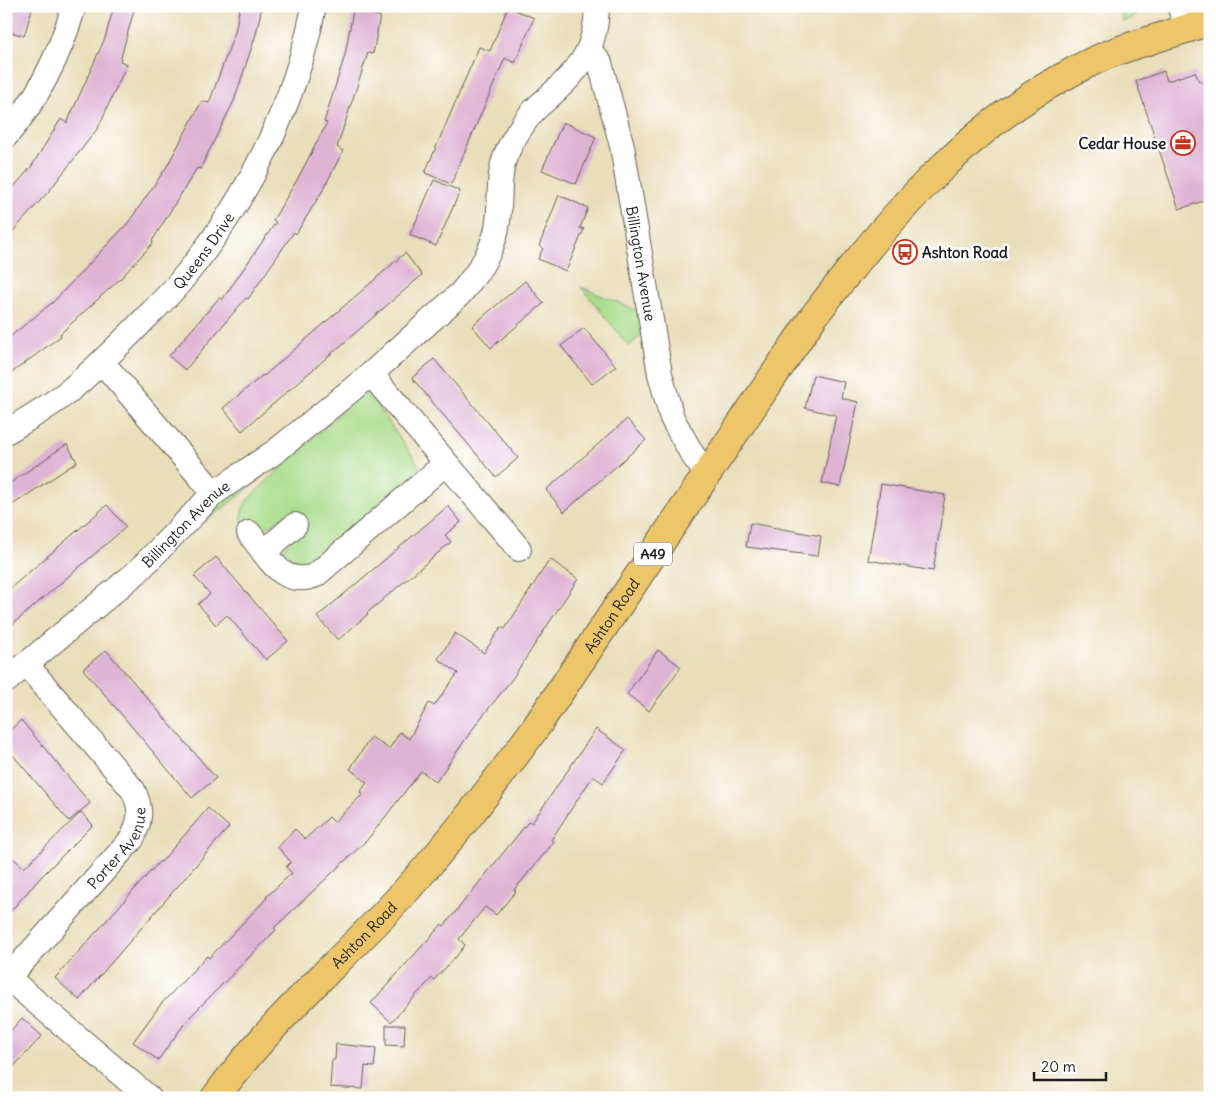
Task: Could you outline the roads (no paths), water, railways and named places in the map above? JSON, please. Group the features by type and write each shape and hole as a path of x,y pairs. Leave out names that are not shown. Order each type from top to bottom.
{"main road":[{"name":"Ashton Road","path":"214,1098 231,1074 268,1032 390,908 454,836 490,790 536,727 814,316 859,257 950,160 1010,110 1061,78 1192,19"}],"street":[{"path":"6,136 46,79 54,63 74,6"},
{"name":"Queens Drive","path":"6,432 68,392 102,362 179,284 205,250 230,214 253,173 290,94 303,56 314,6"},
{"name":"Billington Avenue","path":"6,681 137,572 214,493 276,451 371,374 460,294 472,280 492,246 498,223 502,167 506,152 531,114 570,78 589,50 595,32 597,6"},
{"name":"Billington Avenue","path":"589,50 600,63 622,146 660,374 672,418 692,454 707,474"},
{"path":"102,362 214,493"},
{"path":"371,374 519,549"},
{"path":"249,533 287,577 298,580 308,578 316,575 446,463"},
{"path":"264,552 295,525"},
{"name":"Porter Avenue","path":"26,664 133,790 140,814 137,828 132,838 7,979 149,1098"}],"place":[{"name":"Cedar House","path":"1183,143"},
{"name":"Ashton Road","path":"905,252"}]}
